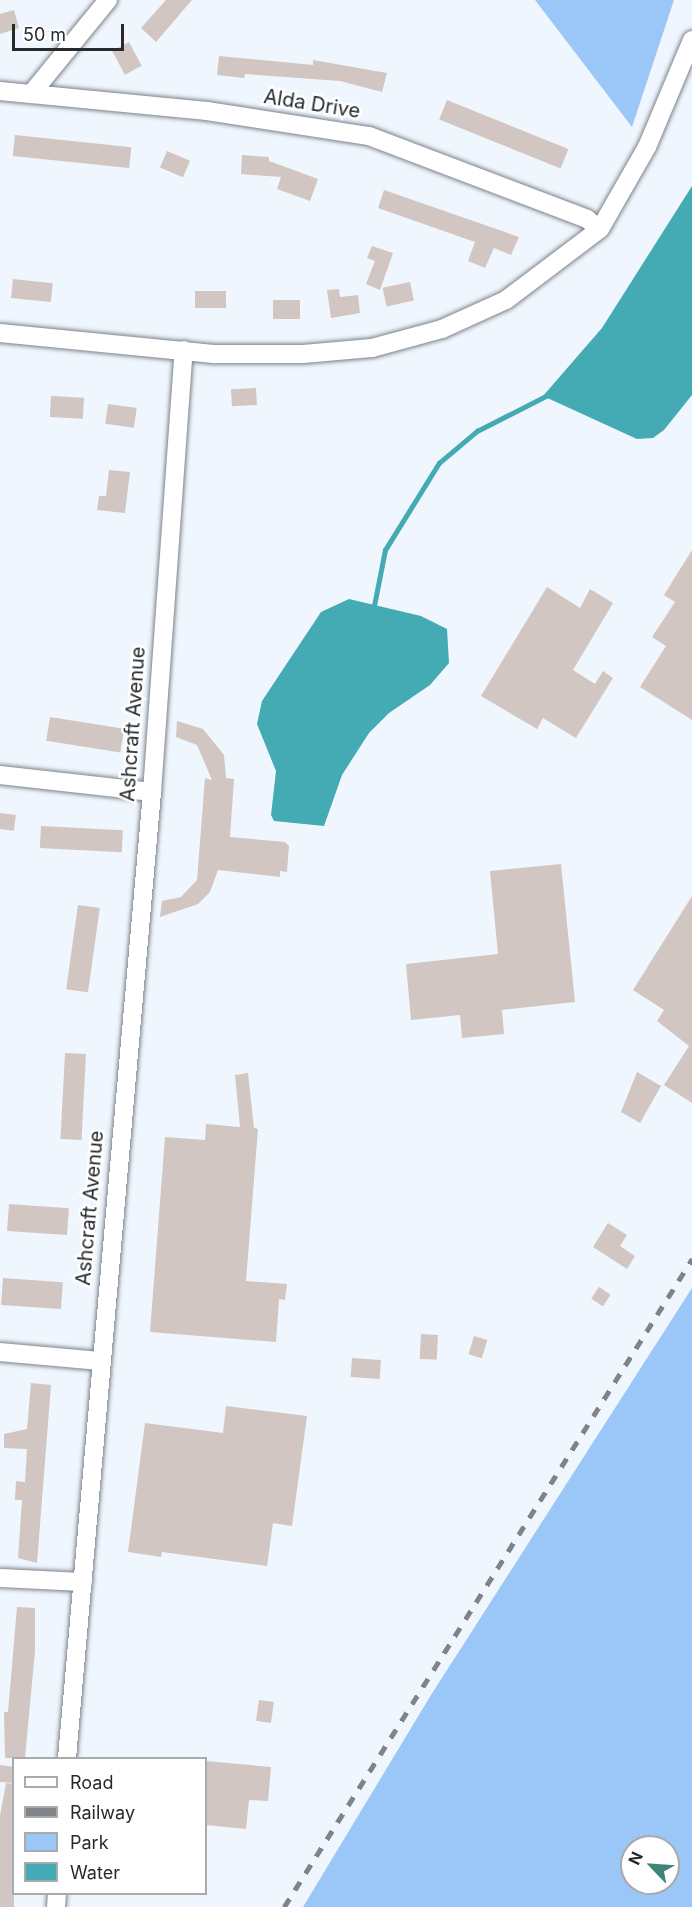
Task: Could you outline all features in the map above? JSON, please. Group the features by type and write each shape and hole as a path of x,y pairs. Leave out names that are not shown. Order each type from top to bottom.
{"street":[{"path":"31,94 108,0"},
{"path":"0,333 184,350 303,354 372,348 442,329 506,300 600,229 647,147 692,40"},
{"name":"Alda Drive","path":"0,91 316,125 369,136 576,215 600,229"},
{"name":"Ashcraft Avenue","path":"67,1757 100,1361 152,792 184,350"},
{"path":"0,775 152,792"},
{"path":"0,1352 100,1361"},
{"path":"0,1578 83,1582"}],"green space":[{"path":"535,0 674,0 632,127"},
{"path":"692,1288 692,1907 303,1907 431,1695"}],"water":[{"path":"692,186 692,395 664,430 653,438 637,439 543,396 602,328"},
{"path":"349,599 421,616 447,629 449,663 430,685 389,713 369,733 342,775 324,826 274,821 271,815 276,771 257,724 262,701 321,612"}],"building":[{"path":"166,0 192,0 156,42 141,28"},
{"path":"14,10 19,28 0,34 0,14"},
{"path":"129,42 142,66 125,75 112,51"},
{"path":"219,56 313,65 313,60 387,73 382,92 340,81 245,74 244,78 217,75"},
{"path":"447,100 568,149 561,169 439,119"},
{"path":"15,135 131,147 129,168 13,156"},
{"path":"167,151 190,161 183,177 160,168"},
{"path":"242,155 269,157 269,161 318,179 310,201 277,189 281,177 241,174"},
{"path":"384,190 519,237 511,255 494,248 485,268 468,261 475,242 378,208"},
{"path":"372,246 393,253 380,290 366,284 375,261 367,258"},
{"path":"13,279 53,283 51,302 11,298"},
{"path":"410,282 414,301 387,306 383,288"},
{"path":"339,289 340,297 358,295 360,313 331,318 327,290"},
{"path":"195,291 226,291 226,308 195,308"},
{"path":"273,300 300,300 300,319 273,319"},
{"path":"256,388 257,405 232,406 231,389"},
{"path":"51,396 84,398 83,419 50,417"},
{"path":"108,404 137,408 134,428 105,424"},
{"path":"109,470 130,472 125,513 97,510 99,496 106,496"},
{"path":"692,550 692,720 640,687 666,646 652,637 675,602 664,595"},
{"path":"547,587 580,608 590,589 613,603 573,670 595,684 603,671 613,678 576,738 543,718 537,729 481,696"},
{"path":"50,717 124,729 120,752 46,741"},
{"path":"177,721 203,729 224,755 226,778 234,779 230,837 285,842 289,846 287,872 280,871 280,877 218,870 210,892 198,904 160,917 162,901 181,897 197,880 205,778 212,780 197,745 176,737"},
{"path":"0,813 16,815 14,831 0,829"},
{"path":"41,826 123,830 122,852 40,848"},
{"path":"561,864 575,1002 502,1010 504,1034 462,1038 460,1015 411,1020 406,964 498,954 490,871"},
{"path":"692,896 692,1103 664,1085 689,1046 657,1021 664,1010 633,990"},
{"path":"78,905 100,908 88,992 66,989"},
{"path":"65,1053 86,1054 81,1140 60,1139"},
{"path":"637,1072 661,1086 640,1123 621,1112"},
{"path":"248,1073 254,1128 258,1129 246,1281 287,1284 285,1300 279,1299 276,1342 150,1332 165,1137 205,1140 206,1124 240,1127 235,1075"},
{"path":"9,1204 69,1208 67,1235 7,1231"},
{"path":"608,1223 627,1235 620,1246 635,1256 627,1269 593,1247"},
{"path":"3,1278 63,1282 61,1309 1,1305"},
{"path":"599,1287 611,1295 603,1306 591,1299"},
{"path":"421,1334 438,1335 437,1360 420,1359"},
{"path":"474,1336 487,1340 482,1358 468,1354"},
{"path":"352,1358 381,1360 380,1379 351,1377"},
{"path":"31,1383 51,1385 37,1563 18,1558 22,1500 15,1500 16,1481 25,1482 27,1449 4,1448 4,1434 27,1429"},
{"path":"226,1406 307,1416 292,1526 273,1523 267,1566 162,1552 161,1557 128,1552 145,1423 223,1433"},
{"path":"17,1607 35,1608 35,1651 25,1757 5,1758 4,1712 8,1712"},
{"path":"259,1700 274,1702 271,1723 256,1721"},
{"path":"207,1761 271,1767 268,1801 249,1800 246,1829 207,1825"},
{"path":"0,1765 12,1767 12,1783 0,1782"},
{"path":"6,1783 12,1784 12,1895 14,1895 14,1907 0,1907 0,1816"}],"waterway":[{"path":"373,611 385,550 439,463 477,431 548,395"}],"railway":[{"path":"284,1907 692,1259"}]}
